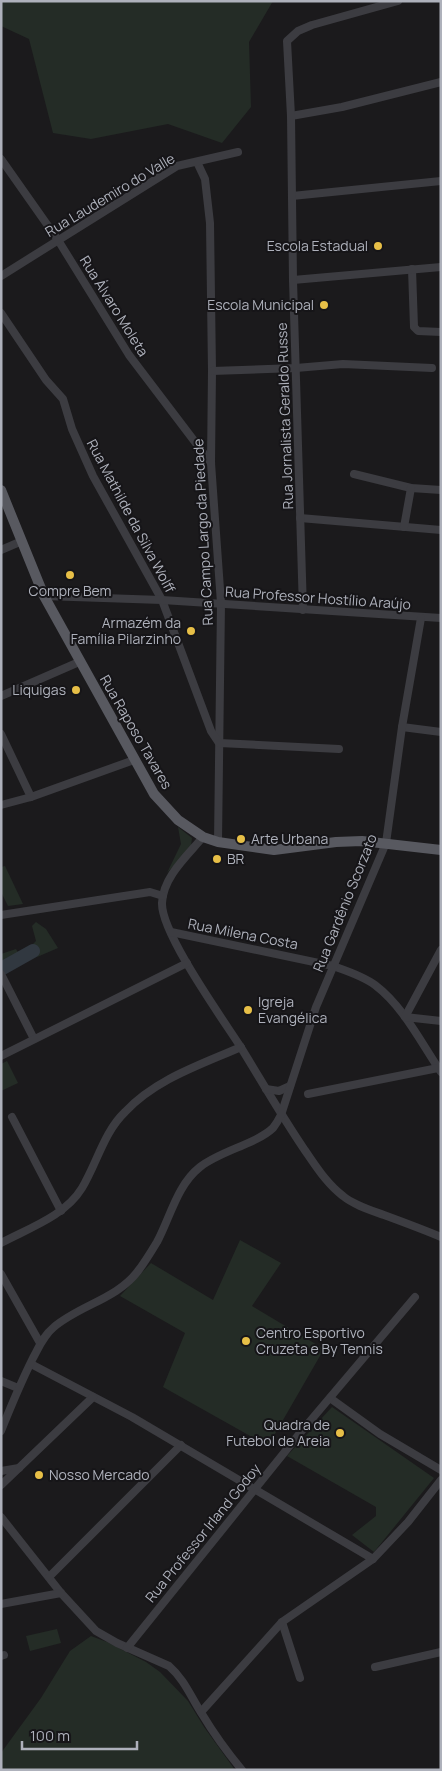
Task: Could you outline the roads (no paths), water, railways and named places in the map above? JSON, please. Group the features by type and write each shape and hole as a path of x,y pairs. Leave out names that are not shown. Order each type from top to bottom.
{"main road":[{"name":"Rua Raposo Tavares","path":"1,490 44,596 79,662 154,794 178,820 203,837 218,842 274,850 336,842 362,841 441,850"}],"street":[{"name":"Rua Jornalista Geraldo Russe","path":"303,610 293,280 291,116 287,41 298,31 312,25 398,1"},
{"path":"291,116 342,107 441,82"},
{"name":"Rua Laudemiro do Valle","path":"1,276 177,166 238,152"},
{"name":"Rua Álvaro Moleta","path":"1,159 58,240 129,355 210,463"},
{"name":"Rua Campo Largo da Piedade","path":"197,162 205,179 210,223 212,371 210,463 221,604 218,842"},
{"path":"292,196 441,181"},
{"path":"293,280 441,267"},
{"path":"412,270 414,327 418,331 441,332"},
{"name":"Rua Mathilde da Silva Wolff","path":"1,313 46,380 63,399 72,429 93,476 162,600 211,731 219,743"},
{"path":"212,371 343,364 432,368"},
{"path":"354,474 411,488 441,490"},
{"path":"404,528 411,488"},
{"path":"300,518 441,530"},
{"path":"1,550 22,541"},
{"name":"Rua Professor Hostílio Araújo","path":"44,596 162,600 441,618"},
{"name":"Rua Gardênio Scorzato","path":"1,1431 18,1388 40,1343 53,1328 66,1318 120,1289 137,1272 157,1241 167,1217 189,1179 200,1167 265,1134 274,1127 281,1115 316,1007 386,843 402,727 421,618"},
{"path":"1,696 79,662"},
{"path":"402,727 441,732"},
{"path":"1,734 31,797"},
{"path":"219,743 339,749"},
{"path":"1,806 134,760"},
{"path":"203,837 166,882 163,896 162,905 171,932 187,963 281,1115 328,1182 344,1197 366,1208 441,1237"},
{"path":"1,915 150,892 163,896"},
{"name":"Rua Milena Costa","path":"171,932 333,966 357,975 374,984 386,994 405,1017 439,1070"},
{"path":"441,950 405,1017 441,1022"},
{"path":"1,1056 187,963"},
{"path":"1,974 34,1039"},
{"path":"1,1243 61,1211 81,1189 114,1124 125,1111 163,1082 240,1047"},
{"path":"308,1094 439,1070"},
{"path":"266,1089 279,1090 290,1086"},
{"path":"12,1117 61,1211"},
{"path":"1,1274 40,1343"},
{"name":"Rua Professor Irland Godoy","path":"127,1648 255,1489 415,1297"},
{"path":"31,1364 94,1396 181,1445 373,1559"},
{"path":"1,1381 18,1388"},
{"path":"1,1486 94,1396"},
{"path":"330,1398 380,1434 441,1470"},
{"path":"49,1577 181,1445"},
{"path":"1,1471 21,1468"},
{"path":"201,1712 282,1622 373,1559 408,1522 441,1480"},
{"path":"1,1517 61,1593 96,1631 127,1648 170,1666 187,1686 216,1737 242,1770"},
{"path":"1,1604 61,1593"},
{"path":"282,1622 300,1678"},
{"path":"375,1667 441,1652"}],"waterway":[{"path":"1,969 33,951"}],"place":[{"name":"Escola Estadual","path":"378,246"},
{"name":"Escola Municipal","path":"324,305"},
{"name":"Compre Bem","path":"70,575"},
{"name":"Armazém da Família Pilarzinho","path":"191,631"},
{"name":"Liquigas","path":"76,690"},
{"name":"Arte Urbana","path":"241,839"},
{"name":"BR","path":"217,859"},
{"name":"Igreja Evangélica","path":"248,1010"},
{"name":"Centro Esportivo Cruzeta e By Tennis","path":"246,1341"},
{"name":"Quadra de Futebol de Areia","path":"340,1433"},
{"name":"Nosso Mercado","path":"39,1475"}]}
